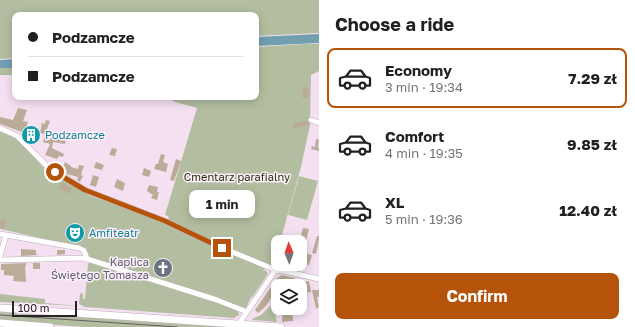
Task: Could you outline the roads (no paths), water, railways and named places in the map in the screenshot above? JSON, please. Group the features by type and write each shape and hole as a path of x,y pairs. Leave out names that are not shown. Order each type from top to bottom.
{"main road":[{"path":"0,308 238,326 281,327"},
{"path":"0,323 50,327"}],"street":[{"path":"311,120 319,123"},
{"path":"0,128 17,136 46,166 85,190 165,221 218,246 271,268"},
{"path":"0,234 83,249 86,253 87,259"},
{"path":"0,256 6,235"},
{"path":"0,260 87,259 217,300 247,312"},
{"path":"238,326 275,271"},
{"path":"284,271 319,279"}],"water":[{"path":"319,34 319,43 259,46 259,37"},
{"path":"12,59 12,68 0,68 0,60"}],"tram line":[{"path":"0,315 177,327"}],"place":[{"name":"Podzamcze","path":"31,135"},
{"name":"Amfiteatr","path":"75,233"},
{"name":"Kaplica Świętego Tomasza","path":"163,268"}],"park label":[{"name":"Cmentarz parafialny","path":"237,177"}]}
